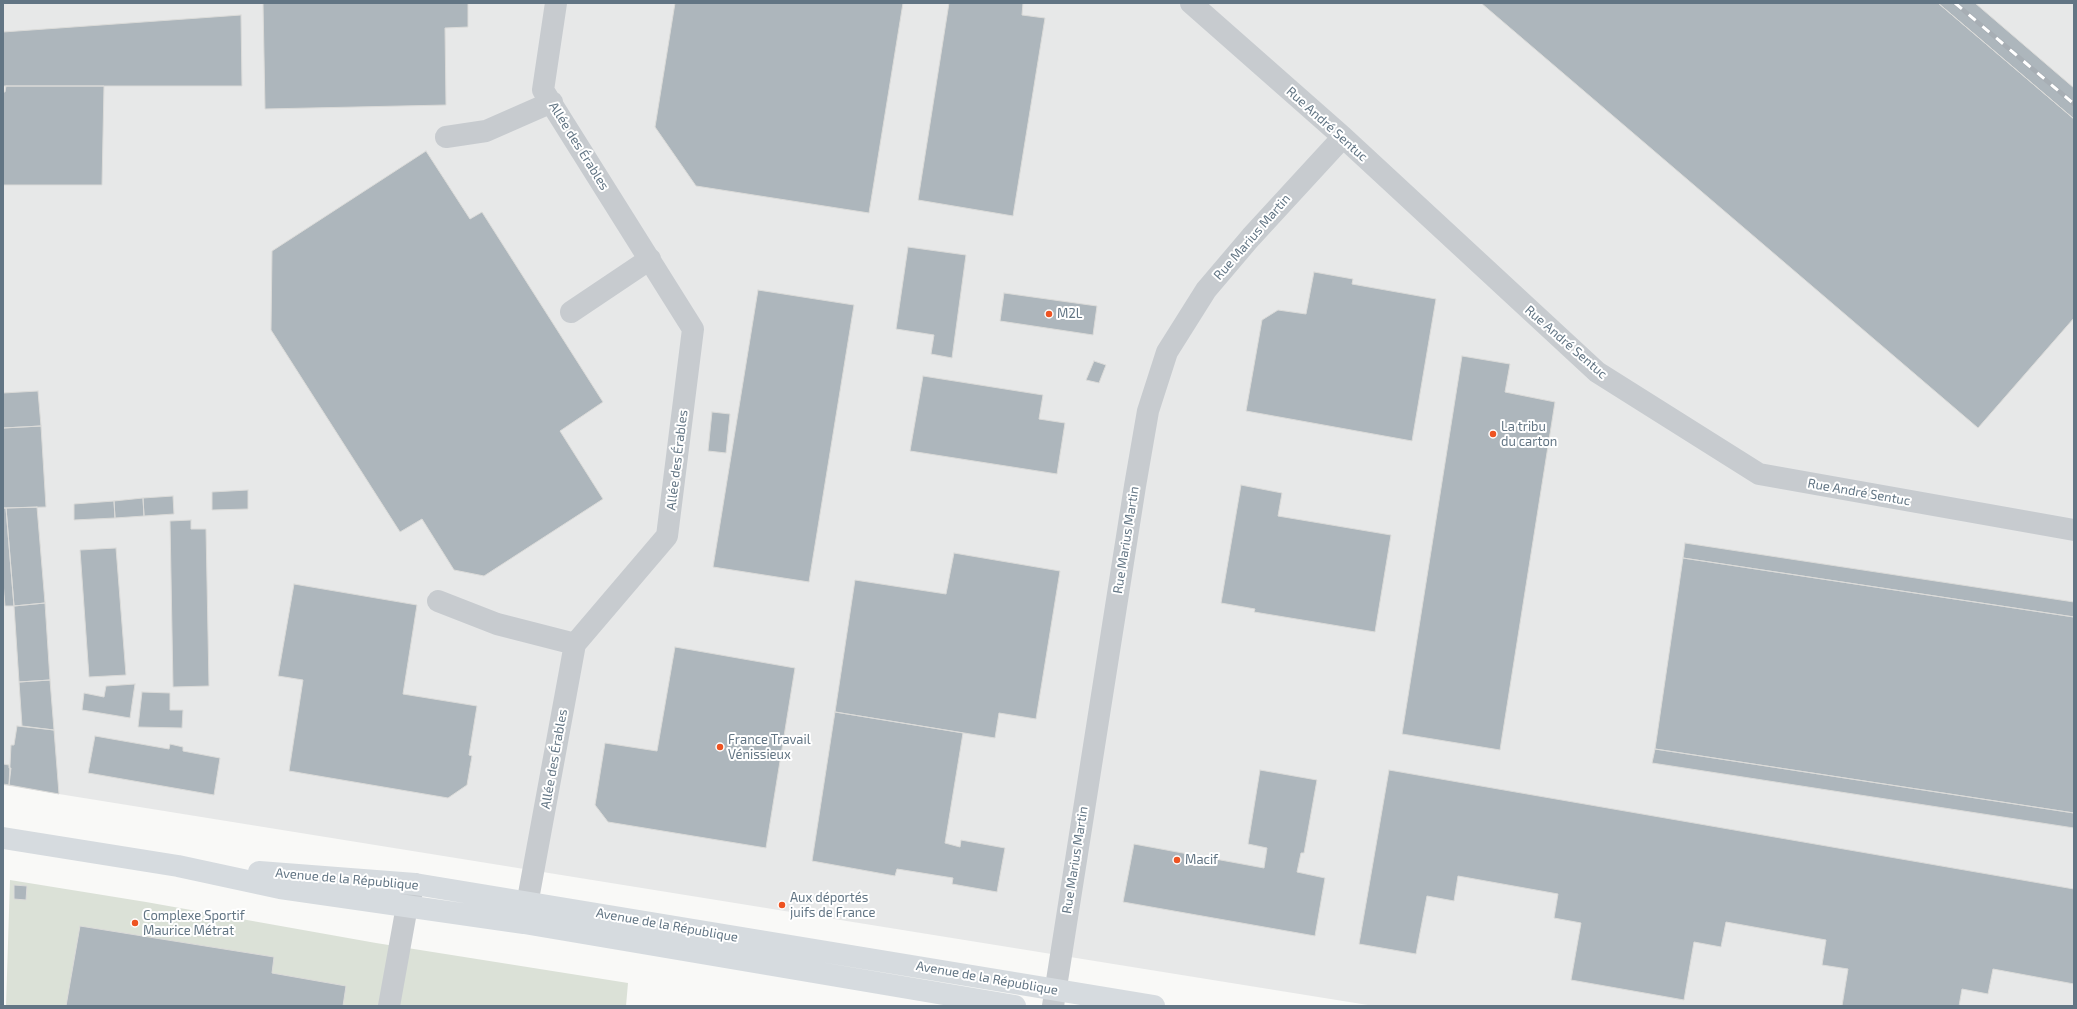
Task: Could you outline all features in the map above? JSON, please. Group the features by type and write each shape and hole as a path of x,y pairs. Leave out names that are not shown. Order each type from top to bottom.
{"main road":[{"name":"Avenue de la République","path":"3,838 178,866 280,888 524,923 1015,1006"},
{"name":"Avenue de la République","path":"178,866 415,884 528,901 1054,998 1154,1006"}],"street":[{"name":"Allée des Érables","path":"524,923 575,644 667,536 693,329 552,102 543,90 556,3"},
{"name":"Rue André Sentuc","path":"1191,3 1343,137 1596,372 1760,474 2074,530"},
{"path":"446,137 486,131 552,102"},
{"name":"Rue Marius Martin","path":"1054,998 1136,479 1148,411 1167,352 1206,290 1251,237 1343,137"},
{"path":"571,312 650,259"},
{"path":"438,601 497,624 575,644"},
{"path":"390,1006 407,906 415,884"}],"shaded area":[{"path":"3,3 2074,3 2074,1006 1374,1006 3,785"},
{"name":"Complexe Sportif Maurice Métrat","path":"10,880 146,902 376,943 628,983 626,1006 6,1006"}],"building":[{"path":"263,3 468,3 468,27 445,28 446,105 265,109"},
{"path":"675,3 903,3 869,213 696,186 655,127"},
{"path":"949,3 1023,3 1022,15 1045,18 1013,216 918,200"},
{"path":"1481,3 1938,3 2074,119 2074,318 1978,428"},
{"path":"1938,3 1975,3 2074,88 2074,119"},
{"path":"241,15 242,86 3,86 3,32"},
{"path":"6,86 104,86 102,185 3,185 3,92 5,92"},
{"path":"426,151 470,219 482,212 603,402 560,431 603,499 484,576 454,570 422,519 400,532 271,330 272,251"},
{"path":"908,247 966,255 952,358 931,354 934,335 896,329"},
{"path":"1314,272 1353,279 1352,284 1436,299 1412,441 1246,411 1262,320 1278,310 1306,314"},
{"path":"758,290 854,305 809,582 713,567"},
{"name":"M2L","path":"1004,293 1097,306 1093,335 1000,321"},
{"path":"1462,356 1510,364 1505,392 1555,402 1500,750 1402,734"},
{"path":"1094,361 1106,365 1099,383 1086,380"},
{"path":"923,376 1043,395 1039,419 1065,423 1057,474 910,451"},
{"path":"38,391 41,426 3,428 3,393"},
{"path":"712,412 730,414 726,453 708,451"},
{"path":"41,426 46,507 3,508 3,428"},
{"path":"1241,485 1282,493 1278,516 1391,535 1375,632 1254,612 1255,609 1221,603"},
{"path":"248,490 248,509 212,510 212,492"},
{"path":"173,496 174,514 144,516 143,498"},
{"path":"143,498 144,516 115,518 114,501"},
{"path":"114,501 115,518 74,520 74,504"},
{"path":"37,507 45,603 14,606 6,508"},
{"path":"3,508 6,508 14,606 5,606 3,582"},
{"path":"191,520 191,529 206,529 209,686 173,687 170,521"},
{"path":"1685,543 2074,602 2074,617 1683,558"},
{"path":"116,548 126,675 89,677 80,550"},
{"path":"954,553 1060,571 1036,719 999,713 995,738 835,712 855,580 946,594"},
{"path":"1683,558 2074,617 2074,813 1655,749"},
{"path":"294,584 417,605 403,694 477,706 469,755 472,756 467,785 448,798 289,771 303,680 278,676"},
{"path":"45,603 50,680 19,682 14,606"},
{"name":"France Travail Vénissieux","path":"675,647 795,668 766,848 608,822 595,805 605,743 657,751"},
{"path":"50,680 54,730 22,726 19,682"},
{"path":"135,684 130,718 82,710 84,693 104,697 106,686"},
{"path":"142,692 170,693 170,710 183,710 182,728 138,727"},
{"path":"835,712 963,733 945,843 960,847 961,840 1005,848 997,892 952,884 953,878 897,869 895,876 812,861"},
{"path":"17,726 54,730 59,794 9,785 11,745 14,745"},
{"path":"95,736 169,749 170,744 183,747 183,751 220,758 214,795 88,773"},
{"path":"1655,749 2074,813 2074,828 1652,763"},
{"path":"3,764 9,765 9,768 11,768 9,785 3,784"},
{"name":"Macif","path":"1260,770 1317,780 1304,853 1301,853 1297,872 1325,878 1315,936 1123,902 1134,844 1264,868 1267,848 1248,844"},
{"path":"1389,770 2074,889 2074,984 1993,969 1988,994 1962,989 1959,1006 1842,1006 1848,969 1822,965 1826,940 1726,922 1721,947 1694,942 1684,1000 1571,980 1581,923 1554,918 1558,894 1458,876 1454,901 1427,896 1416,954 1359,944"},
{"path":"14,885 27,886 26,900 14,899"},
{"path":"80,926 274,957 272,973 346,986 343,1006 66,1006"}],"railway":[{"path":"1955,3 2074,104"}],"place":[{"name":"M2L","path":"1049,314"},
{"name":"La tribu du carton","path":"1493,434"},
{"name":"France Travail Vénissieux","path":"720,747"},
{"name":"Macif","path":"1177,860"},
{"name":"Aux déportés juifs de France","path":"782,905"},
{"name":"Complexe Sportif Maurice Métrat","path":"135,923"}]}
